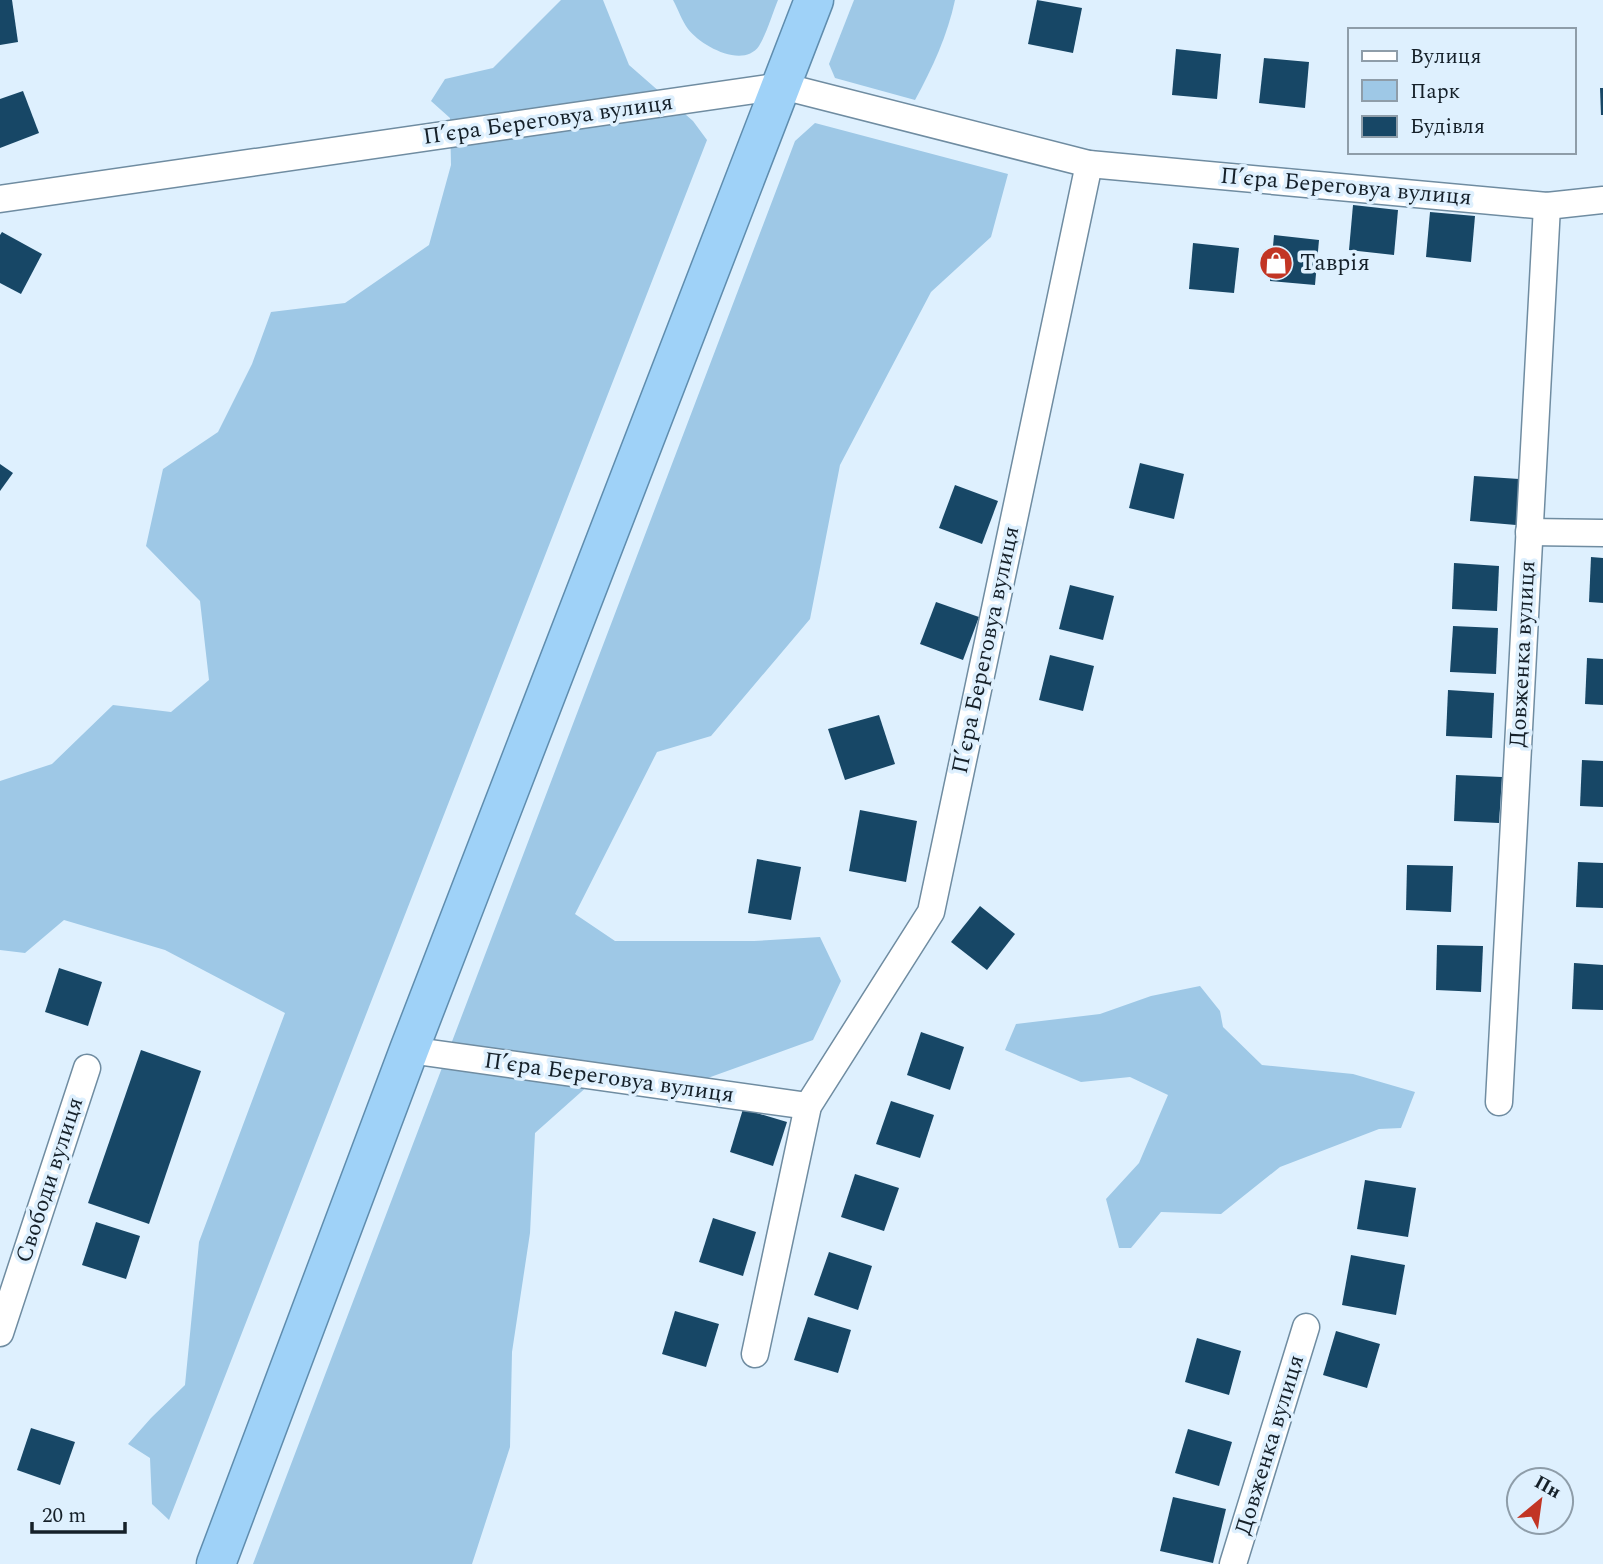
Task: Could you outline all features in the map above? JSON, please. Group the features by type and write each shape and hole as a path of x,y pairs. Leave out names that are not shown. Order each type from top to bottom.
{"highway":[{"path":"216,1564 409,1050 814,0"}],"street":[{"name":"П’єра Береговуа вулиця","path":"0,199 782,86 1089,164 1546,205 1603,200"},
{"name":"П’єра Береговуа вулиця","path":"755,1354 808,1106 931,912 1089,164"},
{"name":"Довженка вулиця","path":"1499,1102 1546,205"},
{"path":"1530,532 1603,533"},
{"name":"П’єра Береговуа вулиця","path":"409,1050 808,1106"},
{"name":"Свободи вулиця","path":"0,1333 87,1068"},
{"name":"Довженка вулиця","path":"1233,1564 1306,1327"}],"green space":[{"path":"561,0 603,0 629,65 693,121 707,140 169,1520 152,1504 150,1458 128,1444 185,1385 199,1242 285,1013 165,950 64,920 25,953 0,950 0,781 52,764 113,705 171,712 209,680 200,601 146,546 163,469 218,432 252,364 271,312 345,303 429,245 451,165 450,118 431,101 445,79 493,68"},
{"path":"673,0 778,0 759,46 752,53 733,55 722,53 694,36"},
{"path":"854,0 955,0 939,51 915,100 835,78 829,64"},
{"path":"815,123 1008,174 991,237 931,292 840,465 810,619 711,736 657,752 575,914 615,941 754,941 820,937 841,981 813,1040 680,1088 599,1076 535,1133 530,1233 512,1352 510,1447 472,1564 253,1564 795,141"},
{"path":"1200,986 1220,1011 1223,1027 1262,1065 1353,1074 1415,1092 1401,1128 1379,1129 1280,1167 1221,1214 1161,1212 1131,1248 1119,1248 1106,1199 1139,1163 1168,1095 1130,1077 1081,1082 1005,1050 1016,1024 1100,1014 1151,996"}],"building":[{"path":"0,0 12,0 18,42 0,45"},
{"path":"1037,0 1082,8 1073,53 1028,44"},
{"path":"1176,49 1221,54 1217,99 1172,95"},
{"path":"1264,58 1309,62 1305,108 1259,103"},
{"path":"1600,88 1603,88 1603,115 1601,115"},
{"path":"23,91 39,133 0,148 0,99"},
{"path":"1353,205 1398,210 1394,255 1349,250"},
{"path":"1430,212 1475,216 1471,262 1426,257"},
{"path":"2,232 42,254 21,294 0,283"},
{"path":"1274,235 1319,240 1315,285 1270,281"},
{"path":"1193,243 1239,248 1234,293 1189,289"},
{"path":"1140,463 1184,474 1174,519 1129,508"},
{"path":"0,464 13,473 0,491"},
{"path":"1474,476 1519,479 1516,525 1470,521"},
{"path":"955,485 998,501 982,544 939,528"},
{"path":"1591,557 1603,558 1603,603 1589,602"},
{"path":"1454,563 1499,566 1497,611 1452,609"},
{"path":"1070,585 1114,596 1103,640 1059,629"},
{"path":"936,602 979,617 963,660 920,644"},
{"path":"1453,626 1498,628 1496,674 1450,672"},
{"path":"1050,655 1094,666 1083,711 1039,700"},
{"path":"1587,658 1603,659 1603,705 1585,704"},
{"path":"1448,690 1494,693 1492,738 1446,736"},
{"path":"879,715 895,764 845,780 828,729"},
{"path":"1582,760 1603,761 1603,807 1580,806"},
{"path":"1456,775 1502,777 1499,823 1454,821"},
{"path":"860,810 917,821 906,882 849,871"},
{"path":"757,859 801,867 791,920 748,913"},
{"path":"1578,862 1603,863 1603,908 1576,907"},
{"path":"1407,865 1453,866 1451,912 1406,910"},
{"path":"980,906 1015,934 987,970 951,942"},
{"path":"1437,945 1483,946 1481,992 1436,990"},
{"path":"1574,963 1603,965 1603,1010 1572,1009"},
{"path":"59,968 102,982 88,1026 45,1012"},
{"path":"921,1032 964,1047 950,1090 907,1075"},
{"path":"141,1050 201,1071 149,1224 88,1203"},
{"path":"891,1101 934,1115 920,1158 876,1144"},
{"path":"743,1109 787,1122 773,1166 730,1152"},
{"path":"855,1174 899,1188 884,1231 841,1217"},
{"path":"1365,1180 1416,1188 1408,1237 1357,1229"},
{"path":"713,1218 756,1232 743,1276 699,1262"},
{"path":"96,1222 140,1236 126,1279 82,1265"},
{"path":"829,1252 872,1266 858,1310 814,1295"},
{"path":"1351,1255 1405,1265 1396,1315 1342,1305"},
{"path":"675,1311 719,1324 706,1367 662,1354"},
{"path":"808,1317 851,1330 838,1373 794,1360"},
{"path":"1336,1331 1380,1344 1367,1388 1323,1375"},
{"path":"1197,1338 1241,1351 1229,1395 1185,1382"},
{"path":"31,1428 75,1442 60,1485 17,1470"},
{"path":"1188,1429 1232,1442 1219,1486 1175,1473"},
{"path":"1173,1497 1226,1509 1213,1563 1160,1551"}],"place":[{"name":"Таврiя","path":"1276,263"}]}
